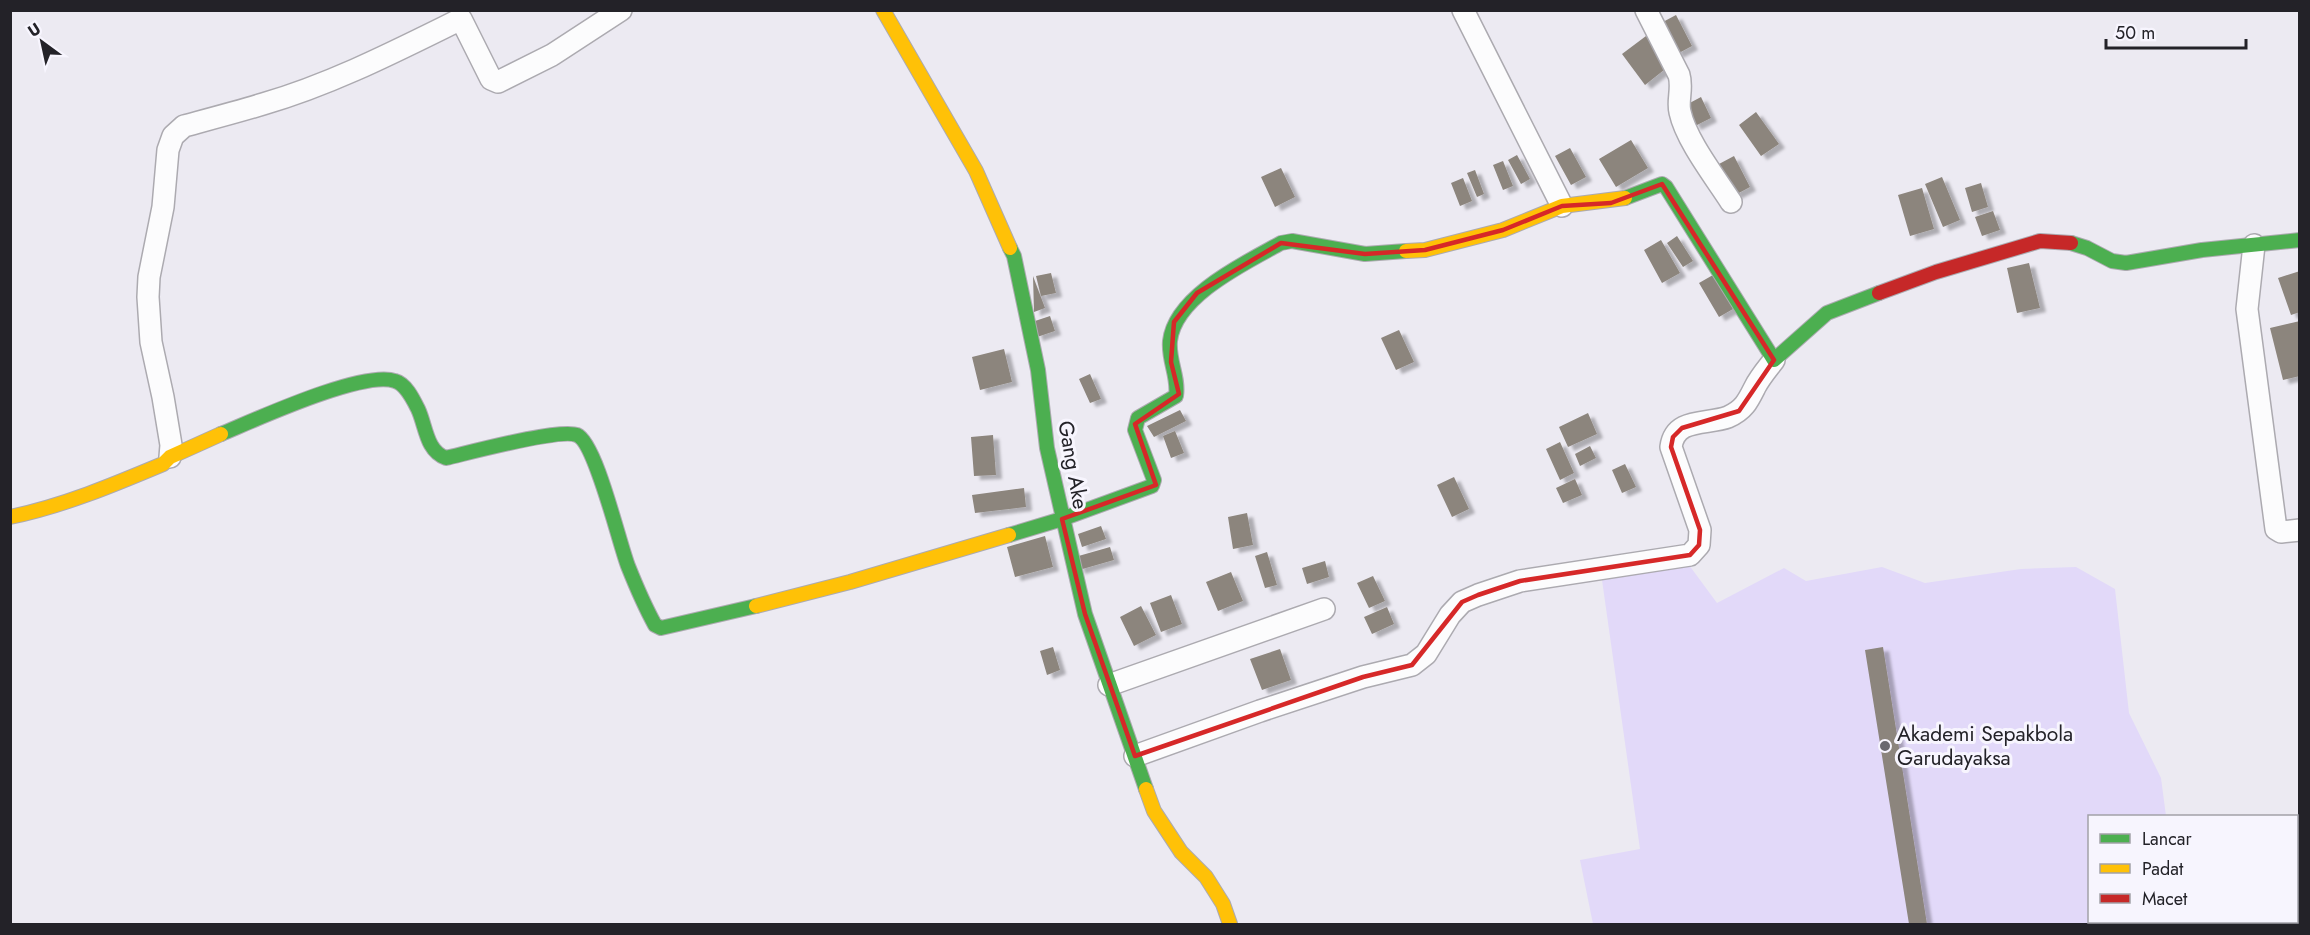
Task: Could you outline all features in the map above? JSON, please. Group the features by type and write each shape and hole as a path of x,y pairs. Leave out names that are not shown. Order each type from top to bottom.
{"street":[{"path":"170,457 171,445 151,342 148,297 149,277 163,207 168,150 170,140 177,131 184,126 305,90 412,44 461,19 491,79 498,82 552,55 621,10"},
{"name":"Gang Ake","path":"883,10 976,171 1014,256 1038,370 1047,448 1085,614 1155,811 1181,852 1206,878 1222,904 1230,924"},
{"path":"1463,10 1562,206"},
{"path":"1646,10 1679,75 1681,83 1679,109 1682,120 1731,202"},
{"path":"10,517 54,507 87,496 163,464 170,457 272,413 346,386 388,376 397,381 414,400 432,449 437,455 446,458 522,440 575,434 583,440 593,456 628,566 655,625 661,628 698,621 850,582 1062,519 1152,486 1154,480 1135,430 1135,424 1138,418 1176,396 1178,390 1171,362 1170,341 1174,322 1197,293 1281,243 1292,241 1365,254 1425,250 1503,230 1562,206 1611,203 1655,184 1662,184 1666,187 1774,360"},
{"path":"1135,756 1353,680 1413,665 1426,654 1450,615 1462,602 1479,595 1520,581 1690,555 1699,545 1700,530 1671,447 1673,438 1682,428 1726,417 1739,411 1745,406 1774,360 1827,313 1936,272 2040,241 2057,240 2074,244 2119,262 2300,240"},
{"path":"2254,245 2247,309 2276,529 2281,532 2300,530"},
{"path":"1109,685 1324,609"}],"highlighted area":[{"path":"1662,184 1774,360 1739,411 1682,428 1673,437 1671,447 1700,530 1699,545 1690,555 1520,581 1478,595 1462,602 1412,665 1363,677 1135,756 1085,614 1062,519 1156,485 1135,424 1179,394 1171,362 1174,322 1197,293 1281,243 1365,254 1425,250 1503,230 1562,206 1611,203"}],"shaded area":[{"name":"Akademi Sepakbola Garudayaksa","path":"1689,565 1717,603 1784,568 1806,581 1882,567 1925,583 2021,569 2076,567 2115,589 2129,713 2161,778 2166,815 2088,815 2088,923 2237,924 1593,924 1580,860 1640,849 1602,580"}],"building":[{"path":"1676,15 1692,46 1677,54 1661,23"},
{"path":"1646,36 1669,66 1645,85 1622,54"},
{"path":"1701,97 1711,118 1695,126 1684,106"},
{"path":"1756,112 1779,144 1761,156 1739,125"},
{"path":"1631,140 1648,168 1616,187 1599,159"},
{"path":"1570,148 1586,177 1571,185 1555,156"},
{"path":"1517,155 1530,179 1521,184 1508,160"},
{"path":"1734,156 1750,187 1735,195 1719,164"},
{"path":"1503,161 1513,186 1503,190 1493,165"},
{"path":"1281,168 1295,197 1275,207 1261,177"},
{"path":"1475,170 1484,194 1477,197 1467,173"},
{"path":"1942,177 1960,220 1943,227 1925,184"},
{"path":"1463,178 1472,201 1460,206 1451,183"},
{"path":"1981,183 1988,207 1972,212 1965,188"},
{"path":"1922,188 1934,229 1910,236 1898,195"},
{"path":"1993,211 2000,230 1982,236 1975,217"},
{"path":"1677,236 1693,261 1683,267 1667,243"},
{"path":"1661,240 1680,273 1662,283 1644,250"},
{"path":"2029,263 2040,308 2017,313 2007,268"},
{"path":"2300,271 2300,312 2291,315 2278,278"},
{"path":"1051,273 1056,293 1041,296 1036,276"},
{"path":"1713,275 1733,309 1719,317 1699,283"},
{"path":"1033,276 1045,308 1034,312"},
{"path":"1050,316 1055,331 1037,337 1032,322"},
{"path":"2300,321 2300,376 2283,380 2270,328"},
{"path":"1399,330 1414,362 1396,370 1381,338"},
{"path":"1004,349 1012,382 980,390 972,357"},
{"path":"1090,374 1101,399 1090,403 1079,379"},
{"path":"1180,410 1186,421 1154,437 1147,426"},
{"path":"1588,413 1597,434 1568,447 1559,427"},
{"path":"1175,431 1184,453 1171,458 1163,436"},
{"path":"993,435 996,475 974,476 971,437"},
{"path":"1560,442 1574,473 1560,480 1546,449"},
{"path":"1590,446 1596,458 1580,466 1575,454"},
{"path":"1625,464 1636,487 1622,493 1612,470"},
{"path":"1454,477 1469,509 1452,517 1437,485"},
{"path":"1575,479 1582,495 1563,503 1556,488"},
{"path":"1024,488 1026,507 975,513 972,495"},
{"path":"1247,513 1253,545 1233,549 1228,517"},
{"path":"1101,526 1106,539 1082,547 1078,534"},
{"path":"1045,536 1053,567 1015,577 1007,547"},
{"path":"1110,547 1114,560 1079,570 1075,557"},
{"path":"1267,552 1277,585 1265,588 1255,556"},
{"path":"1325,561 1329,577 1307,584 1302,568"},
{"path":"1231,572 1243,601 1218,611 1206,582"},
{"path":"1373,576 1385,601 1369,608 1357,583"},
{"path":"1171,595 1182,624 1161,632 1150,603"},
{"path":"1141,606 1156,635 1134,646 1120,617"},
{"path":"1387,607 1394,624 1372,634 1364,617"},
{"path":"1053,647 1060,670 1047,675 1040,651"},
{"path":"1883,647 1927,924 1909,924 1865,650"},
{"path":"1280,649 1291,680 1262,690 1250,659"}],"traffic: fast":[{"path":"1625,198 1662,184 1666,187 1774,360 1827,313 1879,293"},
{"path":"2071,243 2087,248 2112,261 2126,263 2202,250 2300,240"},
{"path":"1009,535 1062,519 1152,486 1154,480 1135,430 1138,418 1176,396 1177,389 1170,348 1175,325 1184,310 1214,283 1249,260 1281,243 1292,241 1365,254 1406,251"},
{"path":"1010,248 1014,256 1038,370 1047,448 1085,614 1146,789"},
{"path":"221,434 335,389 380,380 395,381 406,389 418,409 430,444 439,455 446,458 534,438 577,435 592,456 628,566 655,625 661,628 756,606"}],"traffic: slow":[{"path":"883,10 976,171 1010,248"},
{"path":"1406,251 1425,250 1503,230 1562,206 1625,198"},
{"path":"10,517 69,501 107,487 163,464 170,457 221,434"},
{"path":"756,606 850,582 1009,535"},
{"path":"1146,789 1154,811 1181,852 1206,877 1223,904 1230,924"}],"traffic: jam":[{"path":"1879,293 1936,272 2040,241 2071,243"}],"place":[{"name":"Akademi Sepakbola Garudayaksa","path":"1885,746"}]}
